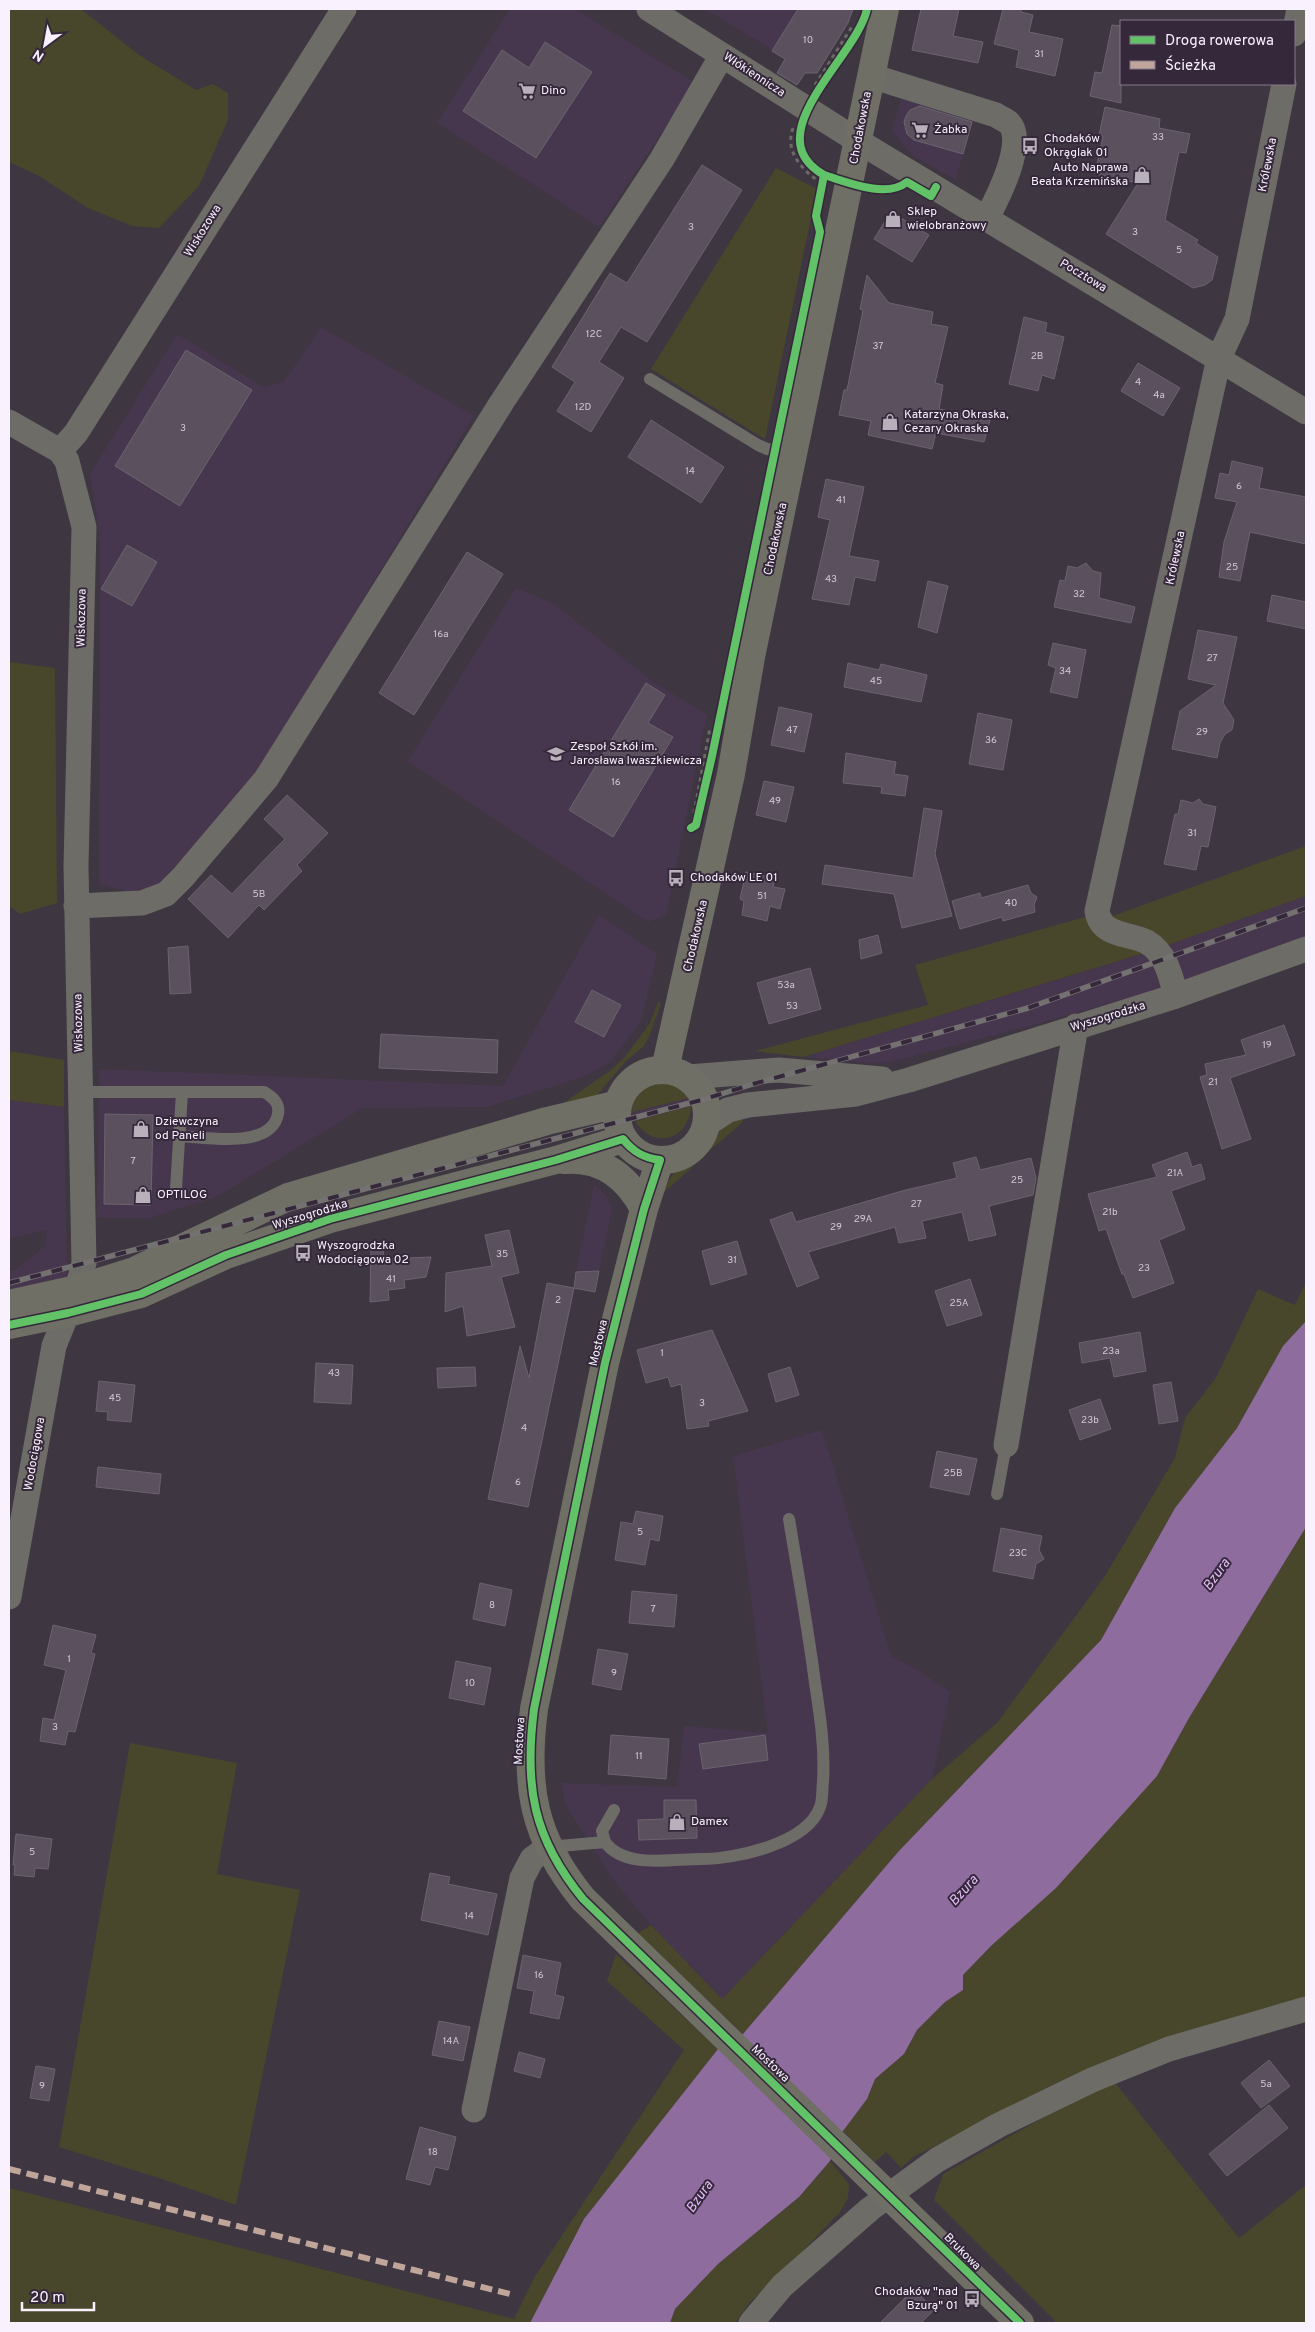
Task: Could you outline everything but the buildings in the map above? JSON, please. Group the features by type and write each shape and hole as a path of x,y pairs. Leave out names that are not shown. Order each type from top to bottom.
{"main road":[{"name":"Chodakowska","path":"676,1073 751,657 871,76 868,15"},
{"path":"653,1070 676,1073 698,1087 705,1099 708,1111 707,1124 703,1136 685,1154 660,1160 643,1156 628,1146 623,1139 617,1122 618,1104 630,1082 641,1074 653,1070"},
{"name":"Wyszogrodzka","path":"9,1325 73,1301 288,1197 547,1121 618,1104"},
{"name":"Wyszogrodzka","path":"9,1304 73,1301 142,1294 226,1255 322,1221 556,1160 623,1139"},
{"path":"556,1160 574,1159 592,1162 609,1169 629,1186 644,1209"},
{"name":"Mostowa","path":"660,1160 644,1209 606,1363 534,1709 530,1741 533,1801 548,1847 566,1879 583,1899 890,2195"},
{"name":"Brukowa","path":"890,2195 1020,2323"}],"street":[{"name":"Wiskozowa","path":"73,1301 84,1263 76,906 84,527 67,461 60,451 76,433 344,9"},
{"name":"Włókiennicza","path":"649,9 858,141"},
{"path":"1295,29 1299,9"},
{"path":"76,906 142,903 166,894 184,877 266,779 502,402 662,159 722,55"},
{"path":"871,76 996,115 1010,124 1014,137 1012,155 1004,183 987,218"},
{"name":"Królewska","path":"1176,996 1168,969 1157,951 1147,942 1112,931 1098,919 1097,911 1219,358 1237,319 1284,85"},
{"name":"Pocztowa","path":"858,141 1306,412"},
{"path":"9,422 60,451"},
{"name":"Wyszogrodzka","path":"707,1124 728,1110 748,1105 856,1094 909,1080 1176,996 1306,949"},
{"path":"1006,1445 1076,1026"},
{"name":"Wyszogrodzka","path":"676,1073 779,1070 862,1079 909,1080"},
{"name":"Wodociągowa","path":"9,1597 54,1346 73,1301"},
{"path":"474,2110 522,1878 532,1860 548,1847"},
{"path":"751,2323 782,2286 890,2195 937,2160 999,2125 1092,2080 1169,2048 1306,2009"}],"lane":[{"path":"650,379 758,445 767,449 794,453"},
{"path":"80,1092 264,1092 274,1098 278,1108 278,1115 270,1129 262,1135 248,1138 179,1136"},
{"path":"176,1189 182,1092"},
{"path":"997,1494 1006,1445"},
{"path":"614,1810 602,1831 605,1842 612,1851 622,1856 644,1860 706,1859 760,1850 792,1837 811,1822 820,1807 825,1753 789,1519"},
{"path":"548,1847 605,1842"}],"path":[{"path":"823,187 824,175 805,161 798,142 805,108 868,15"},
{"path":"694,822 714,727"}],"shaded area":[{"path":"9,9 81,9 139,55 196,90 213,84 228,93 228,120 199,186 159,228 132,226 88,208 39,176 9,162"},
{"path":"510,9 575,9 695,83 599,227 437,123"},
{"path":"705,9 855,9 817,72 812,74"},
{"path":"901,98 972,120 956,180 913,156 892,131"},
{"path":"776,168 817,189 765,439 651,369"},
{"path":"321,327 474,416 247,790 157,886 129,892 99,884 100,540 90,474 177,334 263,387 284,382"},
{"name":"Zespoł Szkół im. Jarosława Iwaszkiewicza","path":"516,588 554,604 652,681 707,715 666,915 648,922 408,761"},
{"path":"9,662 55,668 57,903 20,914 9,906"},
{"path":"1306,846 1306,896 1168,945 1157,933 1149,929 1107,918"},
{"path":"1306,896 1306,939 1205,975 1051,1020 883,1064 803,1057 1142,954"},
{"path":"599,915 657,954 641,1022 609,1063 583,1077 486,1107 363,1108 216,1197 149,1218 97,1218 99,1069 503,1086"},
{"path":"1092,915 1151,951 803,1057 755,1051 928,1005 915,965"},
{"path":"658,1002 661,1003 649,1037 643,1047 626,1061 598,1094 590,1099 552,1111 611,1070 625,1057 650,1023"},
{"path":"9,1051 64,1060 64,1107 9,1100"},
{"path":"659,1079 677,1084 689,1098 632,1112 636,1095 643,1087"},
{"path":"689,1098 691,1106 635,1121 632,1112"},
{"path":"9,1100 64,1107 67,1278 9,1296 9,1271 15,1270 45,1246 47,1230 9,1238"},
{"path":"691,1106 689,1118 684,1127 677,1134 669,1138 651,1136 642,1130 635,1121"},
{"path":"743,1114 743,1122 709,1151 722,1127"},
{"path":"688,1162 696,1164 662,1194 672,1176"},
{"path":"594,1185 606,1195 612,1209 599,1271 576,1272"},
{"path":"1306,1283 1306,1321 1283,1346 1237,1428 1175,1508 1101,1640 898,1852 743,2034 637,1934 651,1925 722,1999 932,1779 997,1723 1105,1576 1175,1458 1185,1418 1216,1378 1258,1289 1295,1305"},
{"path":"822,1430 891,1656 918,1670 950,1692 932,1779 722,1999 651,1925 615,1882 565,1804 561,1783 677,1787 684,1726 768,1733 733,1456"},
{"path":"1306,1527 1306,2001 1103,2063 913,2157 901,2168 886,2152 875,2162 843,2131 867,2099 875,2079 904,2054 917,2030 945,2002 963,1990 963,1975 1157,1776 1189,1718"},
{"path":"130,1743 237,1763 217,1874 300,1890 236,2205 162,2179 59,2147"},
{"path":"616,1954 718,2049 584,2219 530,2323 9,2323 9,2188 514,2319 534,2278 684,2050 607,1981"},
{"path":"1112,2079 1239,2238 1306,2185 1306,2323 1057,2323 934,2200 943,2174"},
{"path":"830,2161 849,2184 848,2198 840,2212 782,2273 750,2302 735,2323 670,2323 675,2309 718,2264 799,2197"}],"water":[{"name":"Bzura","path":"1306,1321 1306,1527 1189,1718 1157,1776 1056,1888 992,1945 963,1975 963,1990 945,2002 917,2030 904,2054 875,2079 867,2099 843,2131 830,2161 799,2197 718,2264 675,2309 670,2323 530,2323 584,2219 718,2049 743,2034 898,1852 1101,1640 1175,1508 1237,1428 1283,1346"}],"railway":[{"path":"9,1283 705,1099 1028,1008 1306,908"}],"marked path":[{"path":"9,2169 510,2294"}],"cycle path":[{"path":"691,828 696,825 712,756 820,232 816,216 824,175 805,158 800,139 804,118 816,95 859,28 867,9"},
{"path":"824,175 855,185 878,189 898,187 907,182 931,196 936,187"},
{"path":"9,1325 68,1313 141,1294 226,1255 330,1219 556,1160 623,1139 639,1154 660,1160 644,1209 605,1363 534,1709 530,1763 536,1810 553,1854 583,1899 1020,2323"}],"place":[{"name":"Dino","path":"527,91"},
{"name":"Żabka","path":"920,130"},
{"name":"Chodaków Okrąglak 01","path":"1030,146"},
{"name":"Auto Naprawa Beata Krzemińska","path":"1142,175"},
{"name":"Sklep wielobranżowy","path":"893,219"},
{"name":"Katarzyna Okraska, Cezary Okraska","path":"890,422"},
{"name":"Zespoł Szkół im. Jarosława Iwaszkiewicza","path":"556,754"},
{"name":"Chodaków LE 01","path":"676,878"},
{"name":"Dziewczyna od Paneli","path":"141,1129"},
{"name":"OPTILOG","path":"143,1195"},
{"name":"Wyszogrodzka Wodociągowa 02","path":"303,1253"},
{"name":"Damex","path":"677,1822"},
{"name":"Chodaków \"nad Bzurą\" 01","path":"972,2299"}]}
